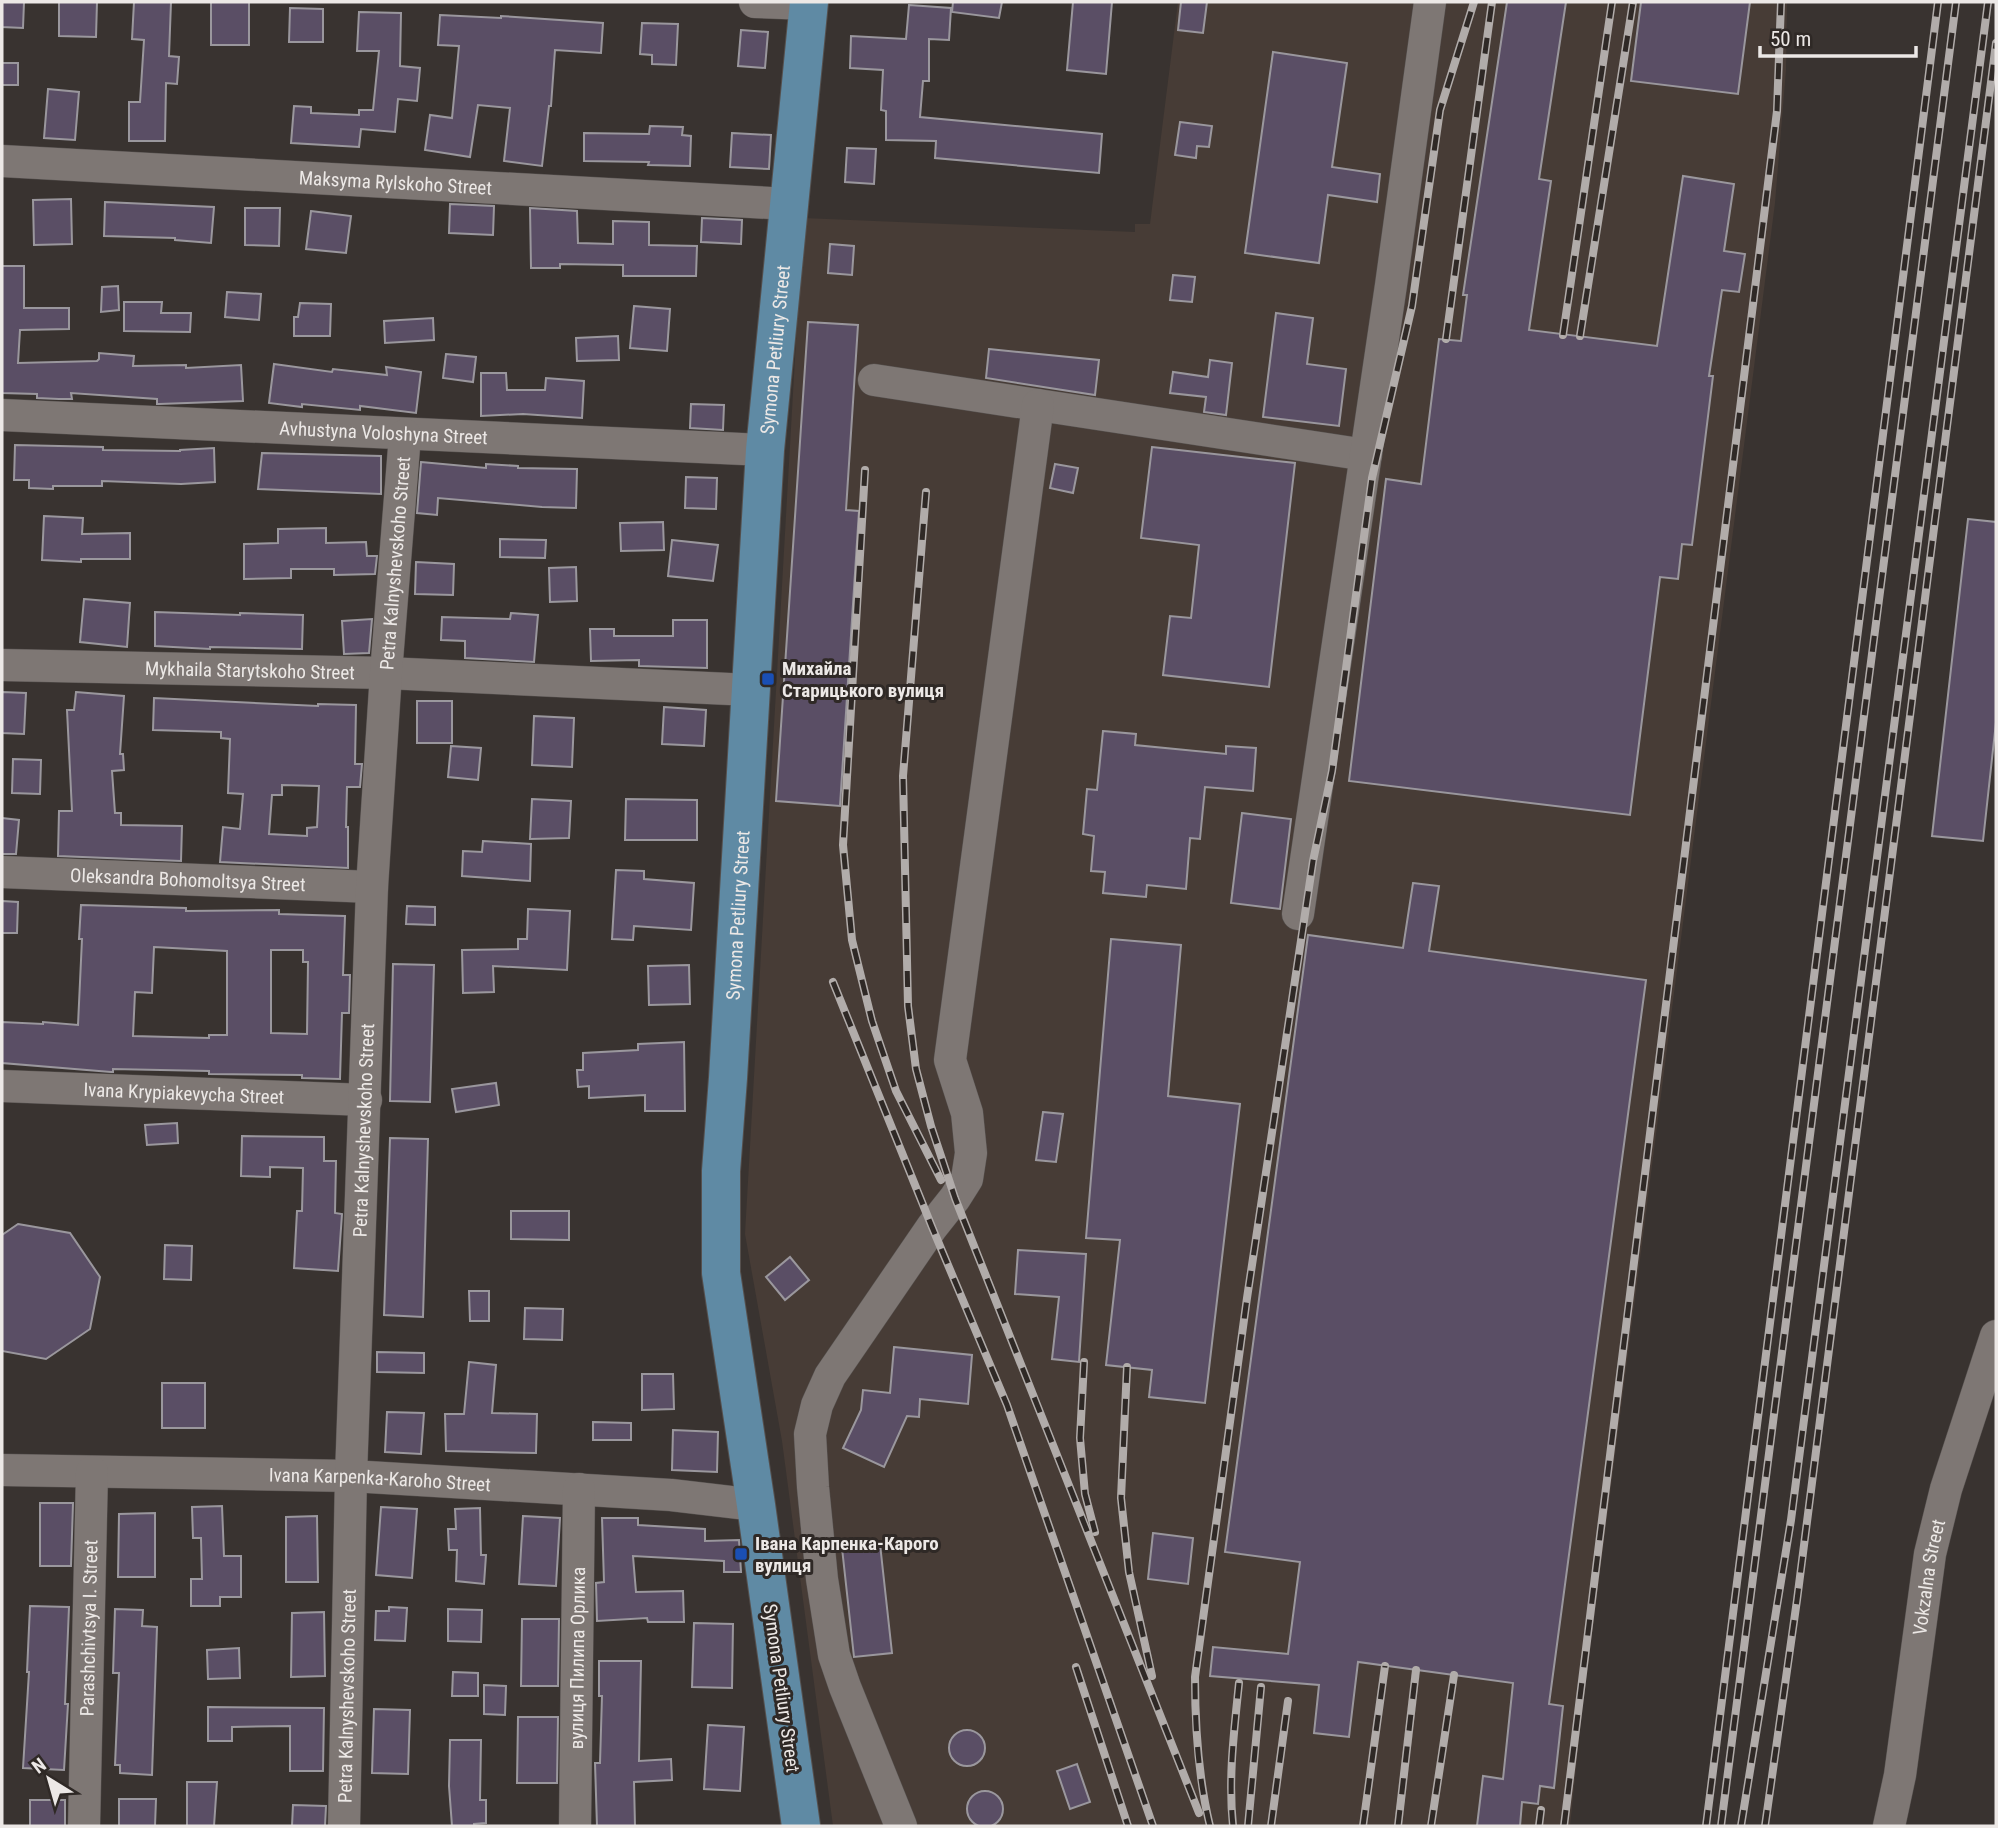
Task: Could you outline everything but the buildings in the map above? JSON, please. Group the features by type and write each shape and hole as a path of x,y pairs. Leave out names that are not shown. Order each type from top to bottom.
{"main road":[{"name":"Symona Petliury Street","path":"801,1826 721,1273 721,1171 765,450 809,3"}],"street":[{"path":"755,2 809,3"},
{"path":"1298,914 1430,2"},
{"name":"Maksyma Rylskoho Street","path":"2,161 789,204"},
{"path":"874,380 1366,455"},
{"path":"901,1826 834,1655 822,1579 810,1434 817,1405 830,1376 967,1179 971,1153 967,1113 950,1060 1038,405"},
{"name":"Avhustyna Voloshyna Street","path":"2,415 765,450"},
{"name":"Petra Kalnyshevskoho Street","path":"344,1826 351,1476 372,887 405,435"},
{"name":"Mykhaila Starytskoho Street","path":"2,665 386,673 751,690"},
{"name":"Oleksandra Bohomoltsya Street","path":"2,872 372,887"},
{"name":"Ivana Krypiakevycha Street","path":"2,1086 366,1100"},
{"name":"Vokzalna Street","path":"1889,1826 1900,1776 1930,1553 1946,1489 1996,1336"},
{"name":"Ivana Karpenka-Karoho Street","path":"2,1470 351,1476 671,1495 756,1505"},
{"name":"Parashchivtsya I. Street","path":"84,1826 92,1472"},
{"name":"вулиця Пилипа Орлика","path":"575,1826 579,1489"}],"shaded area":[{"path":"1178,2 1787,2 1786,70 1775,203 1580,1729 1570,1826 833,1826 782,1441 745,1234 803,218 1135,232 1135,224 1150,224"}],"railway":[{"path":"1210,1826 1198,1752 1195,1677 1247,1298 1313,861 1332,771 1372,478 1412,306 1440,110 1474,2"},
{"path":"1446,339 1492,2"},
{"path":"1563,335 1612,2"},
{"path":"1580,336 1633,2"},
{"path":"1564,1826 1777,111 1781,2"},
{"path":"1706,1826 1938,2"},
{"path":"1721,1826 1956,2"},
{"path":"1741,1826 1791,1520 1988,2"},
{"path":"1765,1826 1797,1600 1996,43"},
{"path":"865,470 843,845 852,940 872,1021 896,1091 941,1180"},
{"path":"926,492 903,776 908,1006 916,1069 931,1126 955,1198 1199,1813"},
{"path":"833,982 1007,1405 1153,1826"},
{"path":"1084,1362 1080,1438 1085,1494 1095,1532"},
{"path":"1127,1367 1121,1498 1129,1572 1152,1676"},
{"path":"1363,1826 1385,1666"},
{"path":"1076,1667 1128,1826"},
{"path":"1398,1826 1416,1670"},
{"path":"1431,1826 1454,1675"},
{"path":"1233,1826 1231,1773 1239,1683"},
{"path":"1248,1826 1261,1687"},
{"path":"1271,1826 1288,1701"},
{"path":"1539,1826 1541,1810"}],"place":[{"name":"Михайла Старицького вулиця","path":"768,679"},
{"name":"Івана Карпенка-Карого вулиця","path":"741,1554"}]}
